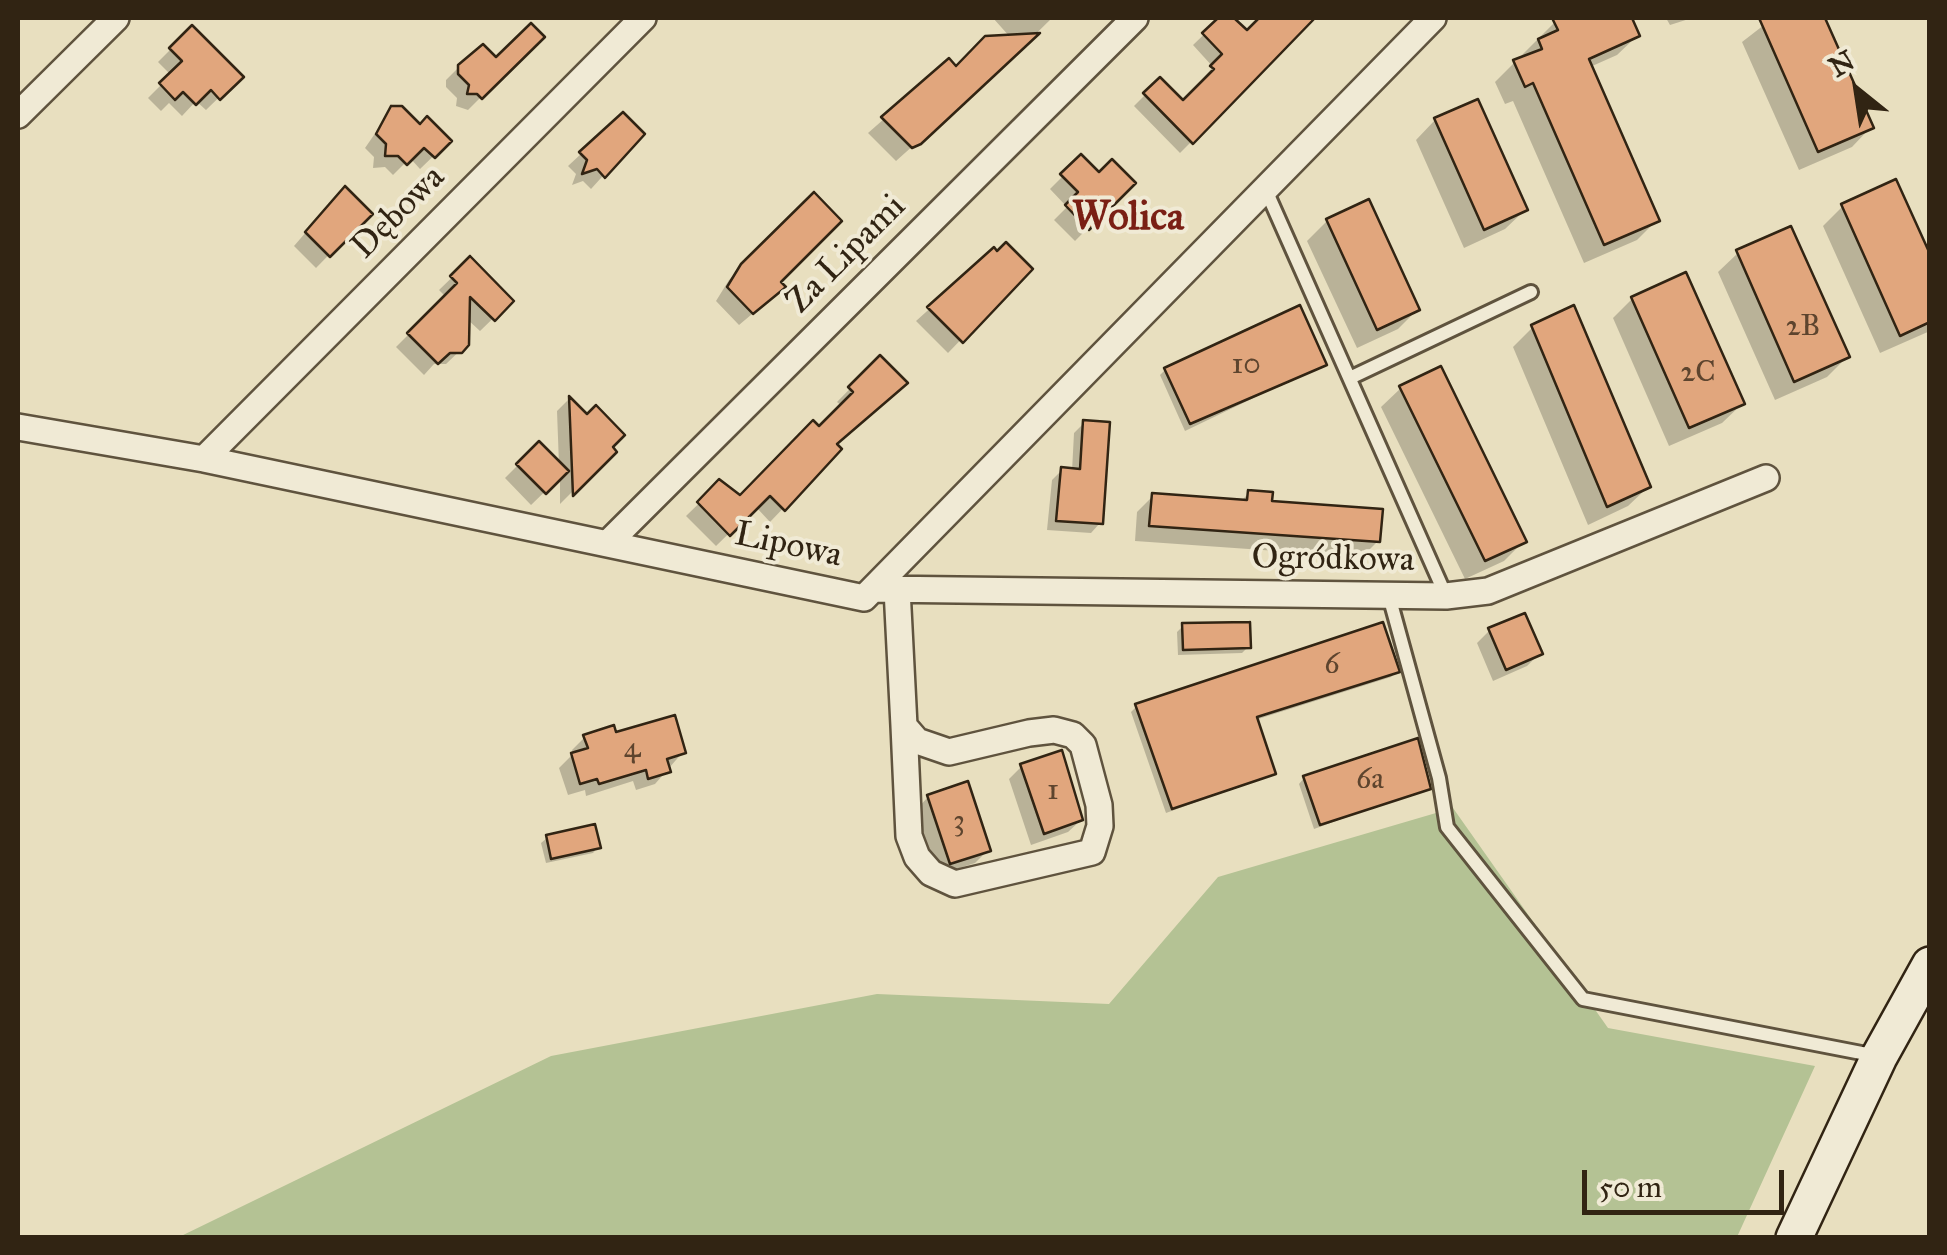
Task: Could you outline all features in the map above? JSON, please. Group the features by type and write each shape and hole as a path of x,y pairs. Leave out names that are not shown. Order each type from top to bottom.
{"main road":[{"path":"1794,1238 1879,1057 1930,965"}],"street":[{"path":"18,115 116,18"},
{"name":"Dębowa","path":"204,458 643,18"},
{"name":"Za Lipami","path":"608,543 1135,18"},
{"name":"Lipowa","path":"18,427 204,458 864,598 887,589 1264,186 1433,18"},
{"name":"Ogródkowa","path":"887,589 1389,596 1488,591 1766,478"},
{"path":"887,589 904,726 908,836 931,873 955,884 1092,852 1097,844 1100,805 1084,746 1073,736 1054,730 1029,733 949,752 917,741 904,726"}],"lane":[{"path":"1264,186 1446,596"},
{"path":"1352,377 1531,292"},
{"path":"1389,596 1439,778 1448,828 1583,999 1879,1057"}],"green space":[{"path":"1453,808 1608,1028 1815,1066 1737,1237 177,1238 551,1056 877,994 1109,1004 1218,877"}],"building":[{"path":"1218,18 1234,18 1247,30 1259,18 1315,18 1193,144 1143,93 1160,77 1183,100 1214,69 1210,66 1222,54 1202,33"},
{"path":"1552,18 1632,18 1640,36 1589,59 1660,221 1604,245 1533,83 1525,87 1513,60 1542,49 1538,39 1558,30"},
{"path":"1759,18 1825,18 1874,128 1818,152"},
{"path":"531,23 545,37 482,99 477,94 467,94 469,85 458,74 458,65 483,44 496,57"},
{"path":"192,25 244,77 220,100 211,90 196,105 183,92 175,100 159,83 182,61 169,48"},
{"path":"1040,33 921,144 912,148 881,117 949,58 956,66 985,36"},
{"path":"1478,99 1528,210 1484,230 1434,118"},
{"path":"391,106 402,106 420,124 427,116 452,141 435,158 424,148 407,165 398,156 385,156 386,144 376,134"},
{"path":"623,112 645,134 605,178 597,169 582,174 587,160 579,152"},
{"path":"1081,154 1099,172 1112,159 1136,183 1089,230 1065,205 1078,192 1060,174"},
{"path":"1896,179 1930,254 1930,322 1900,336 1841,204"},
{"path":"345,186 373,214 330,257 305,232"},
{"path":"814,192 842,221 781,282 786,287 753,314 727,287 741,264"},
{"path":"1369,199 1420,310 1377,330 1326,219"},
{"path":"1791,226 1850,357 1794,382 1736,250"},
{"path":"1006,242 1033,269 963,343 927,307 994,247 997,251"},
{"path":"470,256 514,301 495,321 470,297 469,345 462,353 450,353 438,364 407,333 457,283 450,276"},
{"path":"1686,272 1745,404 1689,428 1631,297"},
{"path":"1300,305 1327,365 1190,424 1164,368"},
{"path":"1574,305 1651,487 1607,507 1531,325"},
{"path":"880,355 908,383 837,444 842,449 785,511 770,496 730,536 697,502 719,479 740,495 813,420 819,426 853,392 848,387"},
{"path":"1441,366 1527,542 1485,561 1399,386"},
{"path":"569,396 587,414 596,405 625,435 613,447 617,452 573,496"},
{"path":"1083,420 1110,422 1103,524 1056,521 1061,467 1080,469"},
{"path":"539,441 569,471 546,494 516,464"},
{"path":"1248,490 1273,492 1272,501 1383,509 1380,542 1149,526 1152,493 1247,500"},
{"path":"1525,613 1543,654 1506,670 1488,628"},
{"path":"1250,622 1251,648 1183,650 1182,623"},
{"path":"1383,622 1400,672 1257,717 1276,774 1172,809 1135,704"},
{"path":"675,715 686,753 667,759 671,772 648,779 646,770 599,784 597,779 580,784 571,753 588,748 583,735 614,725 616,732"},
{"path":"1418,738 1431,789 1320,825 1303,776"},
{"path":"1062,750 1083,820 1044,834 1020,764"},
{"path":"968,781 991,851 950,864 927,795"},
{"path":"595,824 601,848 551,859 546,835"}],"district":[{"name":"Wolica","path":"1128,219"}]}
